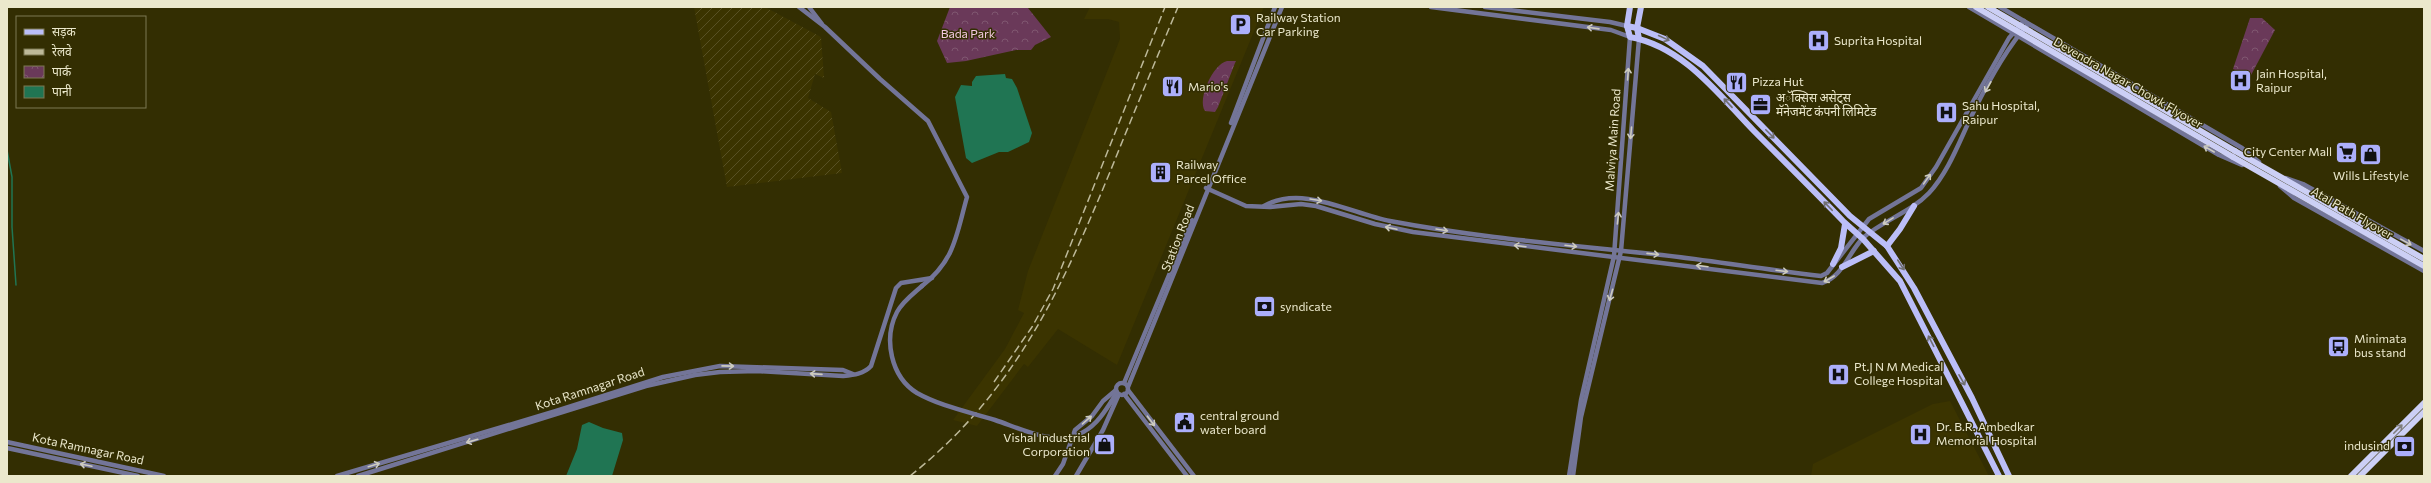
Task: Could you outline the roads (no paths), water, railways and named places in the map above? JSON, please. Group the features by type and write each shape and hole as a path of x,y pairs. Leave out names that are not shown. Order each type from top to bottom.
{"highway":[{"name":"Devendra Nagar Chowk Flyover","path":"1976,7 2271,175"},
{"name":"Devendra Nagar Chowk Flyover","path":"1988,7 2234,154"},
{"name":"Atal Path Flyover","path":"2271,175 2424,266"},
{"name":"Atal Path Flyover","path":"2297,190 2424,259"},
{"path":"2351,476 2424,403"},
{"path":"2360,476 2424,412"}],"main road":[{"path":"1630,7 1627,26 1637,28 1674,43 1703,66 1862,226 1887,246 1914,288 1972,398 2009,476"},
{"path":"1639,39 1637,28 1641,7"},
{"name":"Malviya Main Road","path":"1627,26 1630,37"},
{"path":"1630,37 1669,51 1697,72 1845,224 1863,239 1900,281 2000,476"},
{"path":"1887,246 1900,229 1914,206"},
{"path":"1833,264 1841,248 1845,224"},
{"path":"1842,267 1874,251"}],"street":[{"path":"799,7 825,27 880,79 928,121 967,197 948,260 932,278 905,301 897,312 890,337 895,367 906,384 916,392 942,403 1054,438 1076,435 1089,428 1097,422 1119,392"},
{"path":"809,7 825,27"},
{"path":"1207,188 1275,7"},
{"path":"1055,476 1063,464 1075,430 1092,416 1103,400 1127,387 1282,7"},
{"path":"1431,7 1611,30 1630,37"},
{"path":"1485,7 1610,22 1627,26"},
{"path":"1969,7 2219,155 2271,175 2302,184 2424,252"},
{"path":"2000,7 2242,148 2294,198 2424,271"},
{"path":"1207,188 1246,206 1300,204 1316,206 1375,224 1407,231 1614,254 1621,251 1821,276 1833,264 1862,226 1921,188 1936,167 2015,35 2026,22"},
{"path":"1264,206 1270,203 1315,199 1384,220 1415,226 1614,254 1620,257 1822,283 1831,280 1863,239 1871,232 1914,206 1929,193 1946,171 1975,109 2015,35"},
{"name":"Malviya Main Road","path":"1590,365 1614,254 1626,108 1630,37"},
{"path":"1569,476 1574,438 1590,365 1621,251 1639,39"},
{"path":"1626,108 1633,109"},
{"path":"1623,148 1630,148"},
{"path":"358,476 646,386 695,375 758,371 843,376 855,375 867,370 870,366 896,288 901,283 932,278"},
{"path":"1573,476 1590,365"},
{"name":"Kota Ramnagar Road","path":"337,476 556,411 662,377 720,366 843,370 855,375"},
{"path":"1076,476 1103,430 1119,392 1119,384 1127,387 1194,476"},
{"path":"1119,392 1187,476"},
{"name":"Kota Ramnagar Road","path":"7,442 164,476"},
{"path":"7,448 138,476"}],"water":[{"path":"1005,74 1006,78 1012,79 1017,88 1032,133 1029,142 1008,152 999,152 972,163 966,158 955,97 961,85 972,86 972,82 976,76"},
{"path":"589,422 603,428 622,433 623,440 612,476 566,476 577,449 582,425"}],"waterway":[{"path":"7,150 12,177 12,227 16,285"}],"railway":[{"path":"994,382 1032,327 1053,289 1165,7"},
{"path":"910,476 947,444 979,410 1006,375 1031,338 1052,299 1091,216 1178,7"}],"place":[{"name":"Railway Station Car Parking","path":"1241,25"},
{"name":"Suprita Hospital","path":"1819,41"},
{"name":"Jain Hospital, Raipur","path":"2240,81"},
{"name":"Pizza Hut","path":"1736,82"},
{"name":"Mario's","path":"1172,87"},
{"name":"अॅक्सिस असेट्स मॅनेजमेंट कंपनी लिमिटेड","path":"1760,105"},
{"name":"Sahu Hospital, Raipur","path":"1947,113"},
{"name":"City Center Mall","path":"2347,152"},
{"name":"Wills Lifestyle","path":"2371,155"},
{"name":"Railway Parcel Office","path":"1160,172"},
{"name":"syndicate","path":"1265,307"},
{"name":"Minimata bus stand","path":"2339,346"},
{"name":"Pt.J N M Medical College Hospital","path":"1839,374"},
{"name":"central ground water board","path":"1184,423"},
{"name":"Dr. B.R. Ambedkar Memorial Hospital","path":"1920,434"},
{"name":"Vishal Industrial Corporation","path":"1105,445"},
{"name":"indusind","path":"2405,446"}],"park label":[{"name":"Bada Park","path":"968,34"}]}
